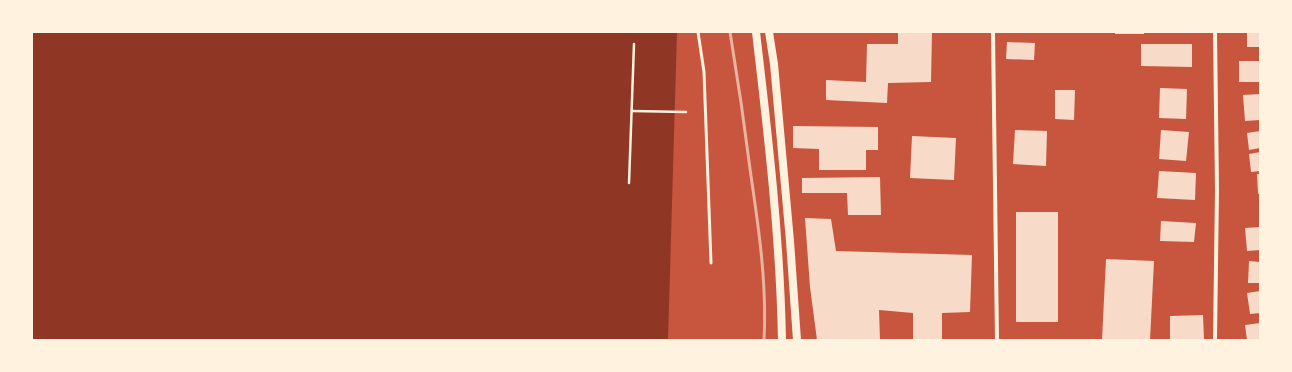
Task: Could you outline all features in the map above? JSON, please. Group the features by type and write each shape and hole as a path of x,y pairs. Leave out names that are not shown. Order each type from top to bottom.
{"main road":[{"path":"756,32 771,161 781,286 782,340"},
{"path":"769,32 774,64 790,241 797,340"}],"street":[{"path":"993,32 997,340"},
{"path":"1215,32 1217,190 1215,340"}],"lane":[{"path":"698,32 704,72 711,263"}],"path":[{"path":"629,183 634,44"},
{"path":"632,111 686,112"}],"shaded area":[{"path":"32,32 677,32 668,340 32,340"}],"building":[{"path":"898,32 932,32 931,82 888,83 887,103 826,100 826,80 866,82 867,44 898,44"},
{"path":"1115,32 1144,32 1144,34 1115,34"},
{"path":"1247,32 1260,32 1260,47 1247,47"},
{"path":"1007,42 1035,43 1034,60 1006,59"},
{"path":"1141,44 1192,44 1192,67 1141,66"},
{"path":"1239,61 1260,61 1260,82 1239,82"},
{"path":"1160,88 1187,89 1186,119 1159,118"},
{"path":"1055,90 1075,90 1074,120 1055,119"},
{"path":"1260,94 1260,120 1245,121 1243,95"},
{"path":"793,126 878,127 878,150 866,150 866,170 819,170 819,149 793,148"},
{"path":"1015,130 1047,131 1046,166 1013,164"},
{"path":"1161,130 1189,132 1186,161 1159,159"},
{"path":"1260,131 1260,148 1249,150 1247,133"},
{"path":"912,136 956,138 954,180 910,178"},
{"path":"1260,152 1260,171 1251,172 1249,154"},
{"path":"1159,171 1196,173 1195,200 1157,198"},
{"path":"1257,174 1260,174 1260,194 1258,194"},
{"path":"880,177 881,215 848,215 847,193 802,193 802,178"},
{"path":"1016,212 1058,212 1058,322 1016,322"},
{"path":"805,218 831,219 836,251 972,255 970,312 942,313 942,340 913,340 913,313 879,310 880,340 817,340 810,287"},
{"path":"1161,221 1196,223 1194,242 1160,241"},
{"path":"1260,227 1260,250 1247,251 1245,228"},
{"path":"1106,259 1154,261 1150,340 1102,340"},
{"path":"1249,261 1260,262 1260,283 1248,283"},
{"path":"1260,291 1260,313 1250,314 1247,293"},
{"path":"1203,315 1204,340 1170,340 1170,316"},
{"path":"1260,323 1260,340 1247,340 1245,325"}],"railway":[{"path":"730,32 759,237 765,319 764,340"}]}
